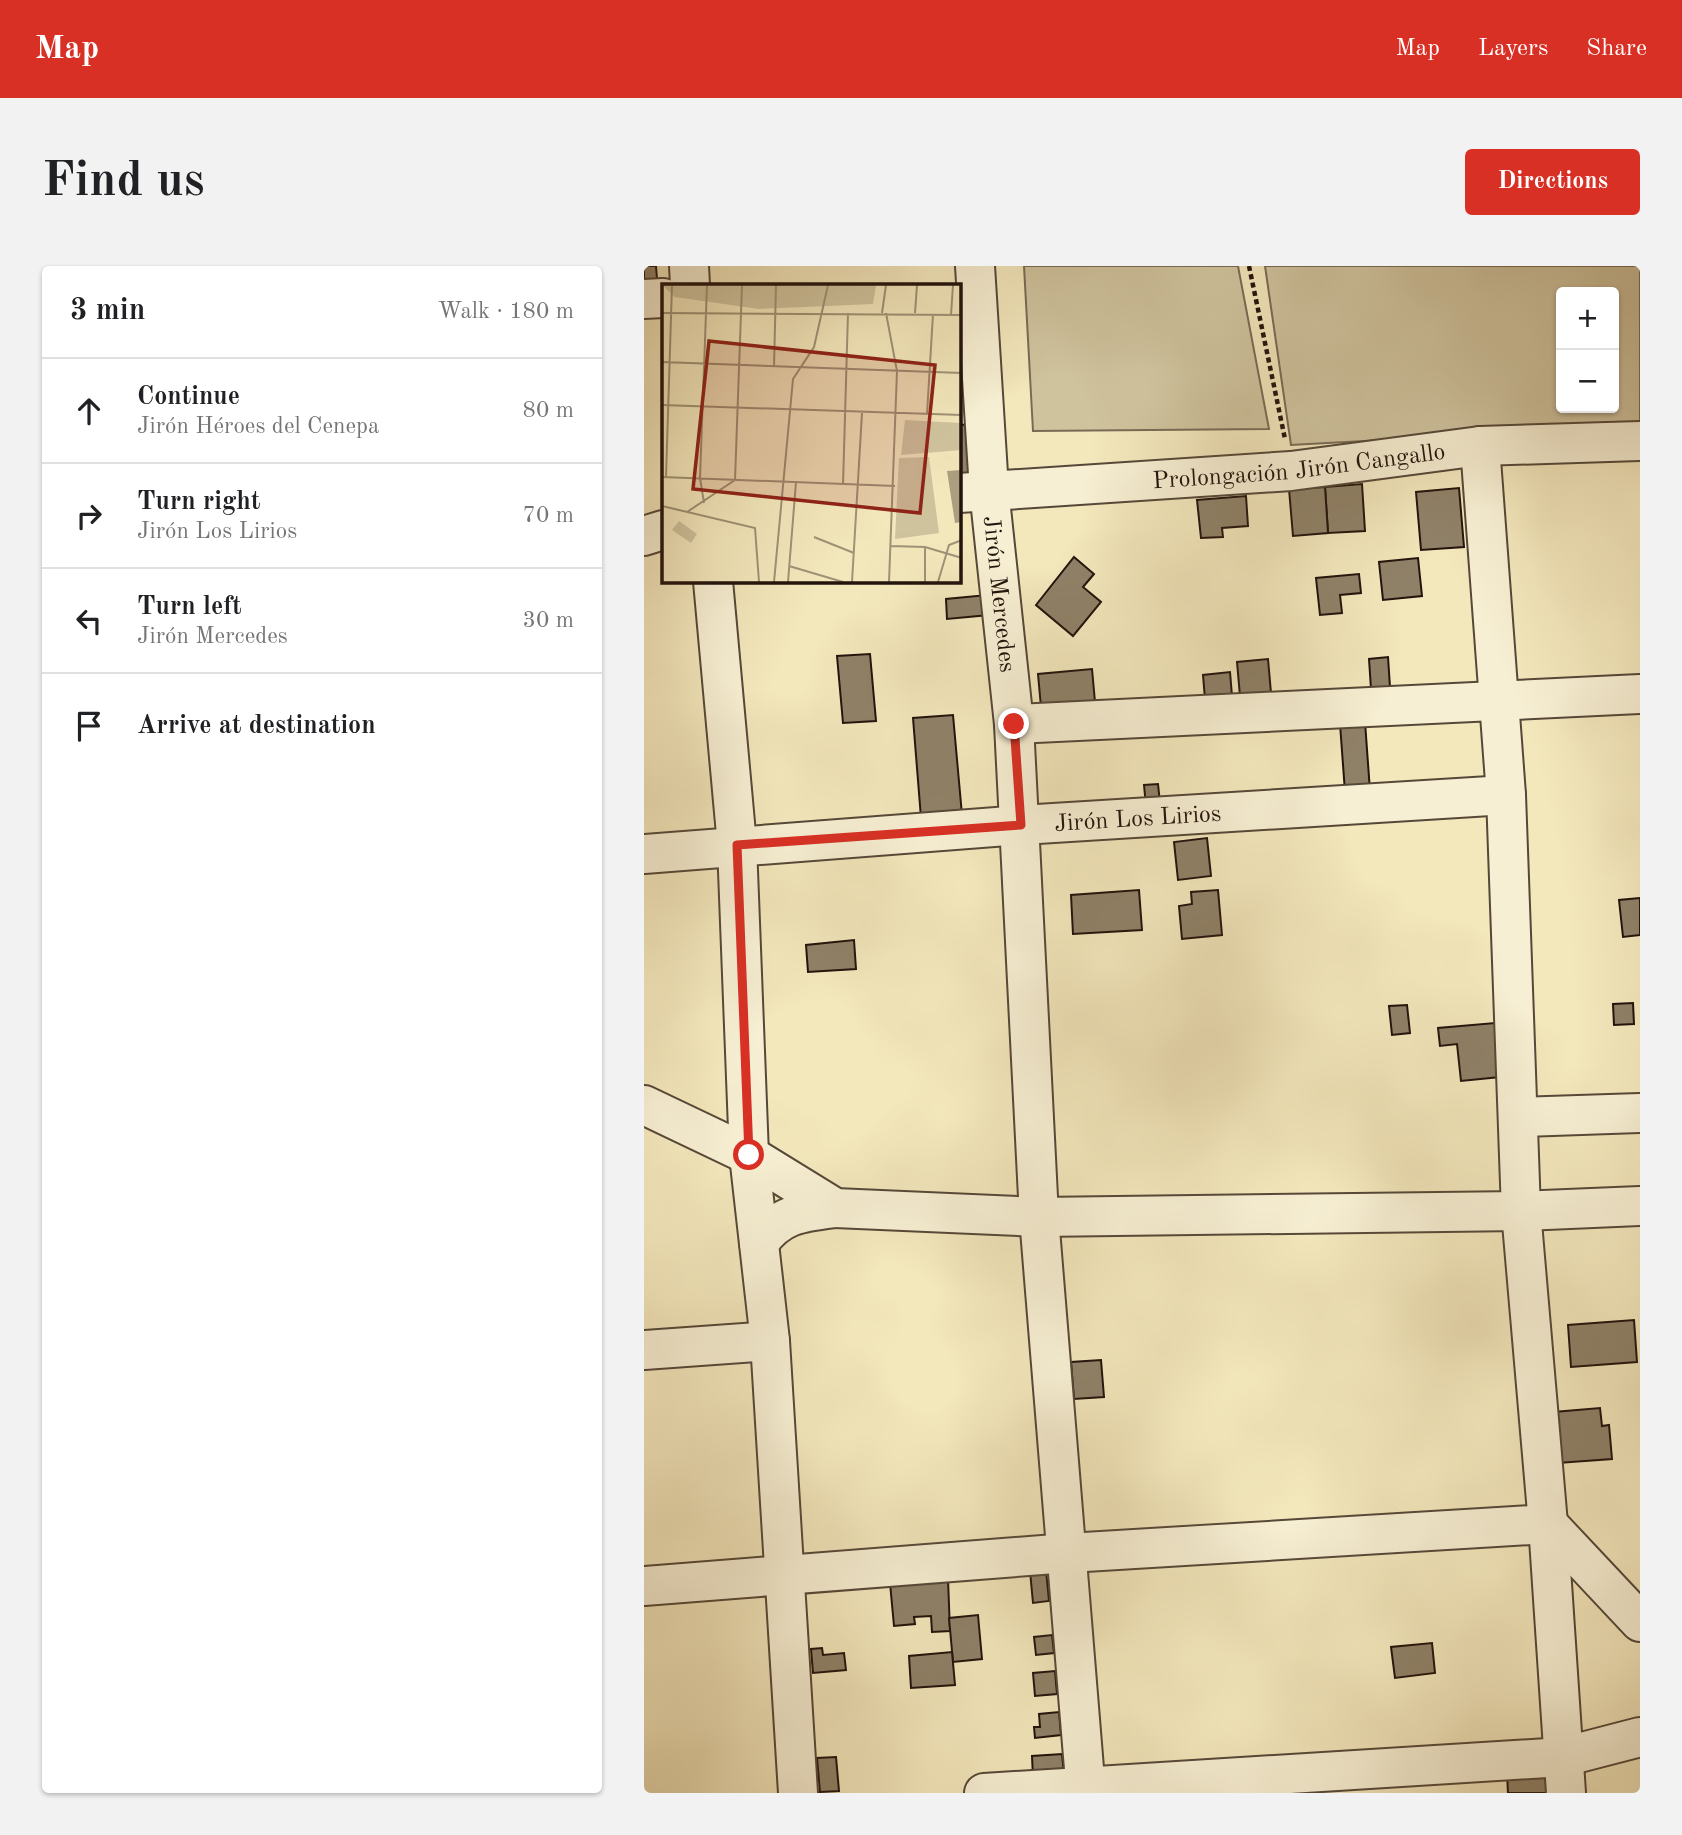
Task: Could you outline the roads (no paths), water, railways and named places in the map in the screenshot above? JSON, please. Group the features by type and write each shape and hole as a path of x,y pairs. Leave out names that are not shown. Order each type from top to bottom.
{"street":[{"path":"689,266 690,284"},
{"name":"Jirón Mercedes","path":"970,279 974,491 1014,724 1039,1217 1086,1790"},
{"path":"644,299 662,298"},
{"name":"Prolongación Jirón Cangallo","path":"974,491 1292,471 1480,446 1640,441"},
{"path":"1480,446 1506,795 1520,1117 1521,1211 1548,1524 1564,1775"},
{"path":"644,536 662,530"},
{"path":"713,583 737,845 749,1155 770,1341 797,1793"},
{"path":"1014,724 1640,694"},
{"name":"Jirón Los Lirios","path":"644,854 1021,825 1506,795"},
{"path":"644,1105 749,1155 835,1208"},
{"path":"1520,1117 1640,1113"},
{"path":"759,1243 770,1228 791,1214 835,1208 1039,1217 1521,1211 1640,1206"},
{"path":"644,1350 770,1341"},
{"path":"644,1586 1068,1553 1548,1524"},
{"path":"1548,1524 1640,1622"},
{"path":"984,1793 1564,1775 1640,1737"}]}
